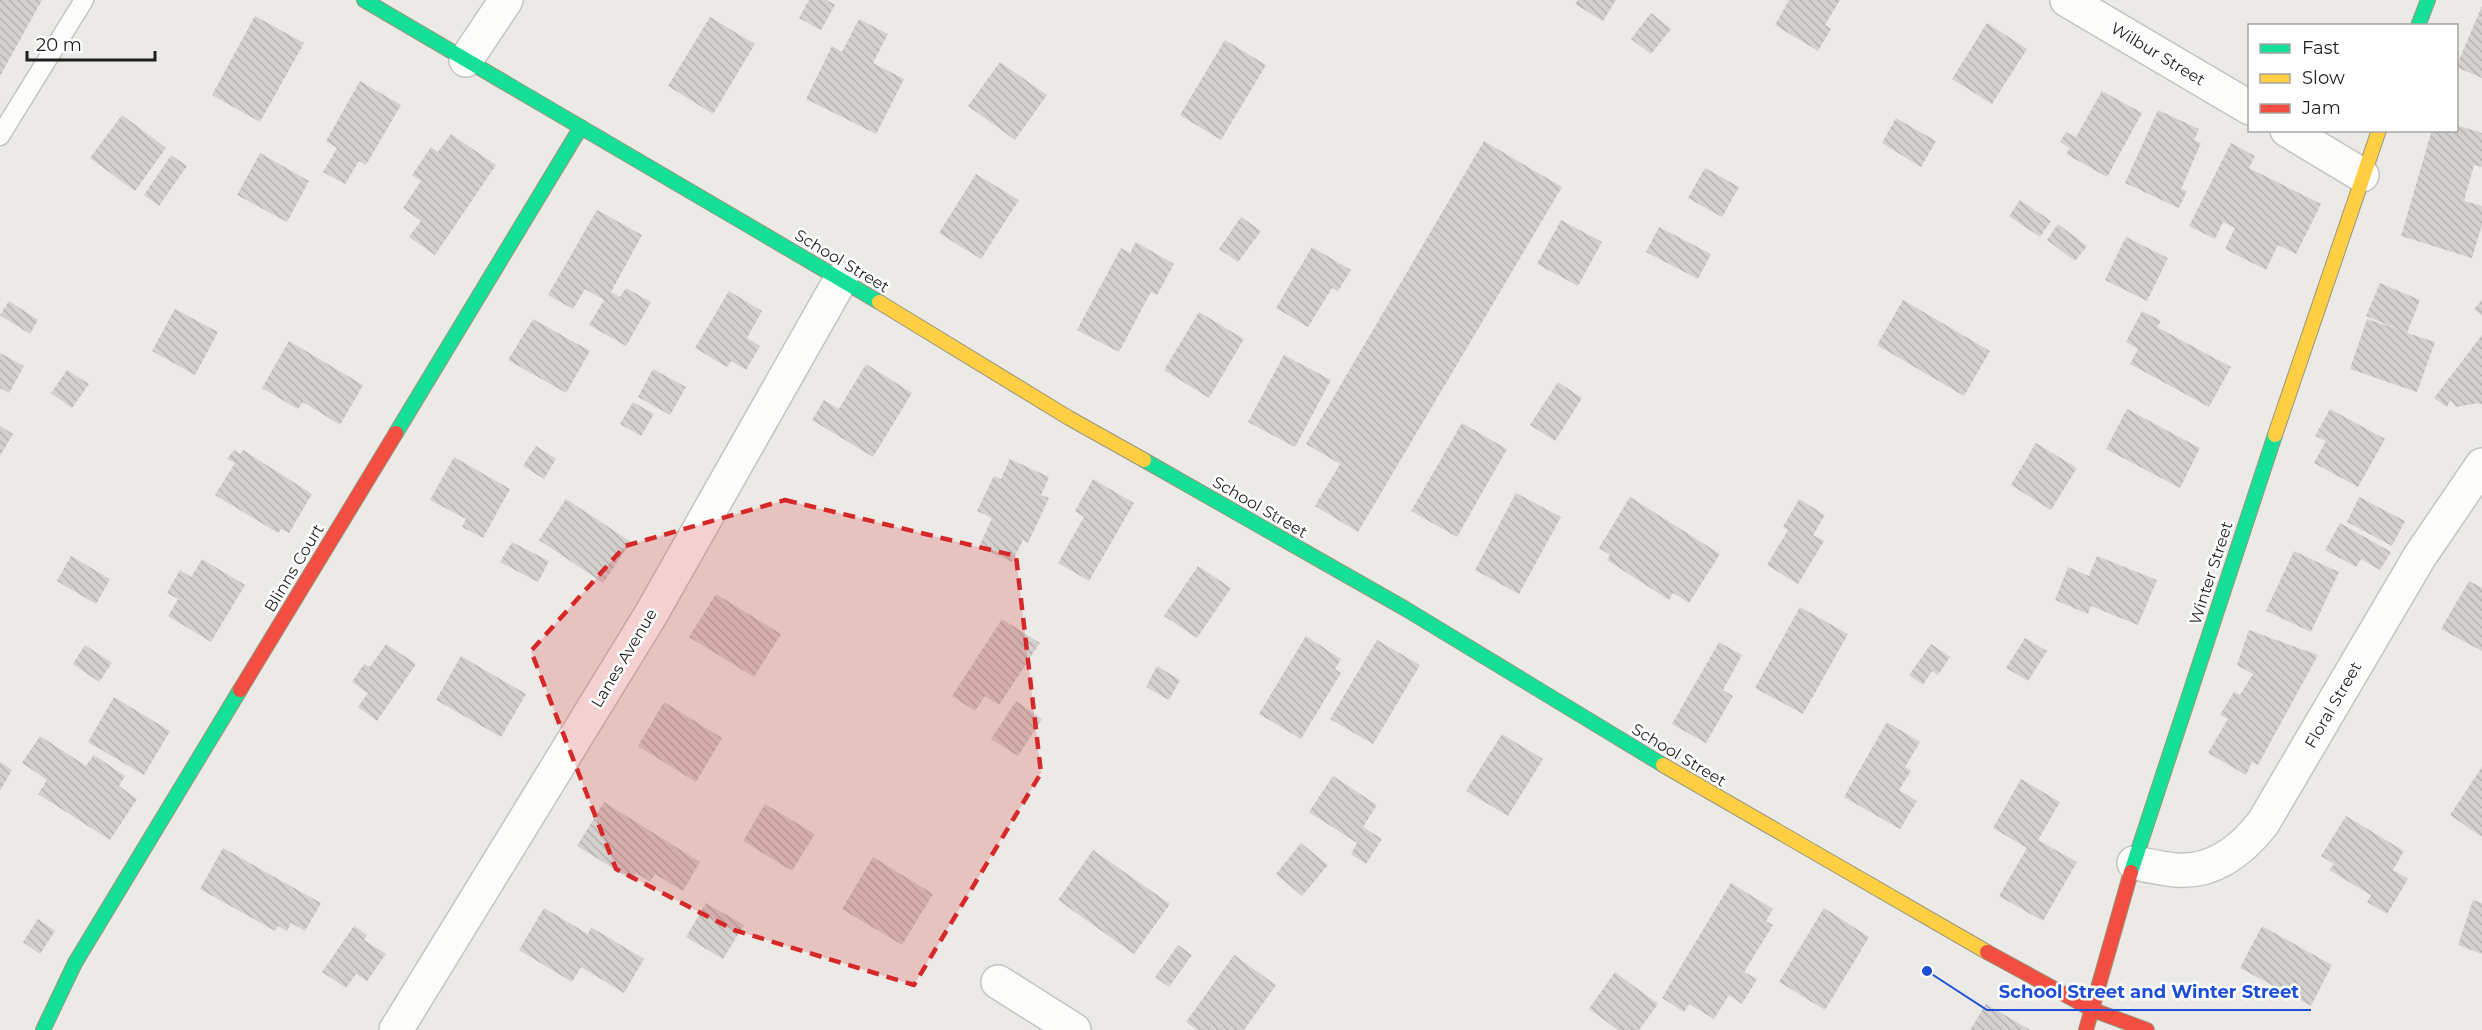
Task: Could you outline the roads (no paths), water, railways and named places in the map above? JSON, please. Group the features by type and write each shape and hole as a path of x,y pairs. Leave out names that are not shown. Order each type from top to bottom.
{"street":[{"name":"School Street","path":"364,0 841,279 1069,418 1404,608 1678,774 2038,981 2093,1010 2147,1030"},
{"path":"466,60 506,0"},
{"name":"Wilbur Street","path":"2067,0 2248,107"},
{"path":"2419,24 2428,0"},
{"name":"Blinns Court","path":"43,1030 81,952 581,127"},
{"path":"2290,132 2362,175"},
{"name":"Winter Street","path":"2086,1030 2134,863 2378,132"},
{"name":"Lanes Avenue","path":"396,1030 650,616 841,279"},
{"name":"Floral Street","path":"2134,863 2178,871 2205,866 2227,858 2248,843 2264,823 2420,556 2482,465"},
{"path":"998,982 1074,1030"}],"lane":[{"path":"0,136 6,114 84,0"}],"place":[{"name":"School Street and Winter Street","path":"1927,971"}]}
